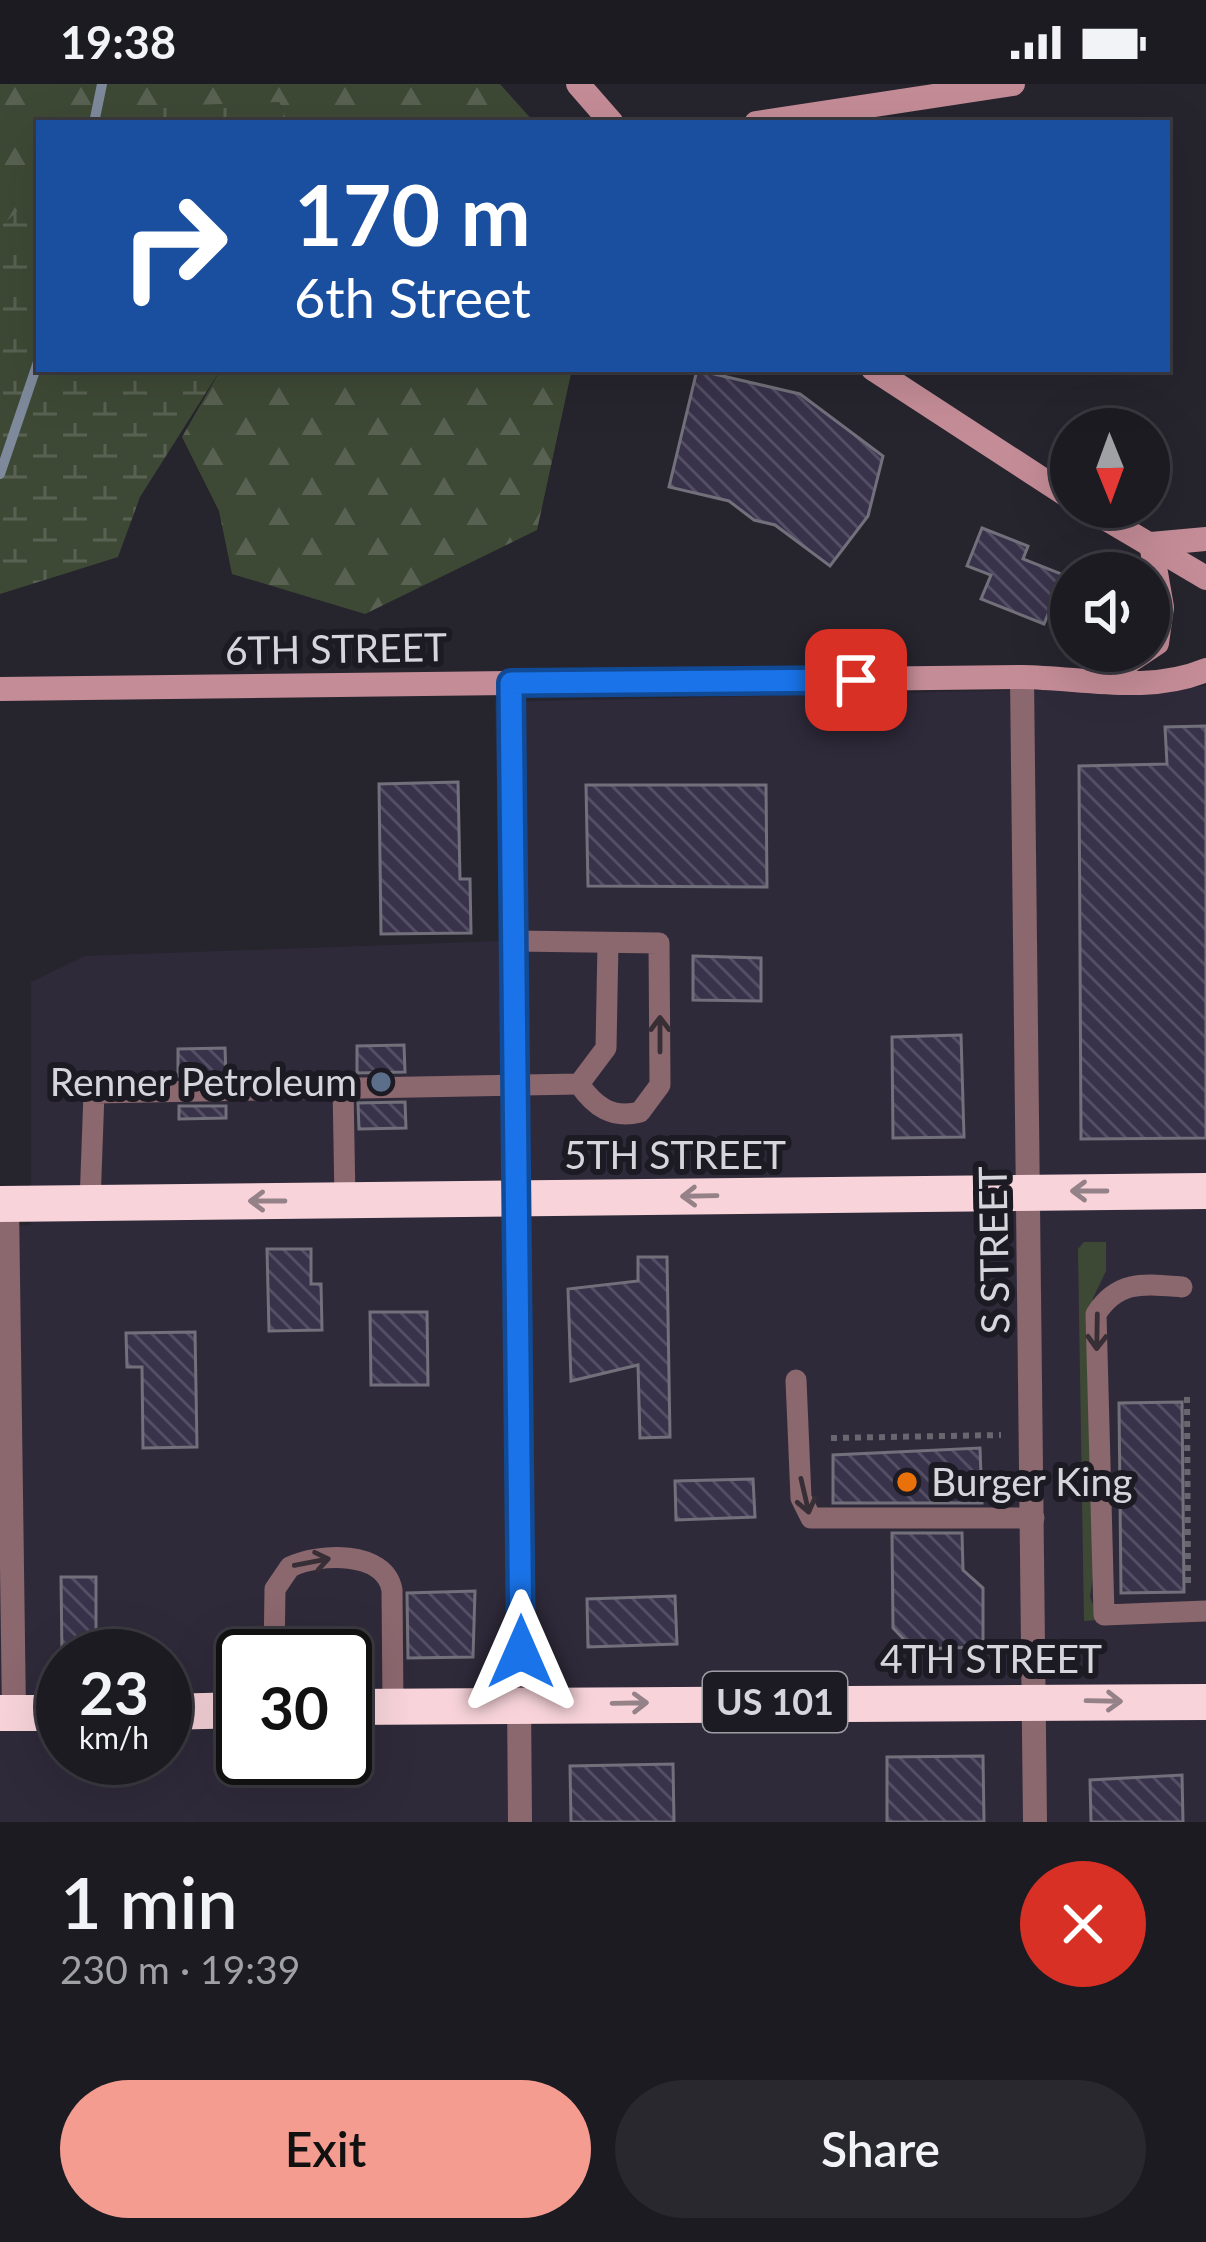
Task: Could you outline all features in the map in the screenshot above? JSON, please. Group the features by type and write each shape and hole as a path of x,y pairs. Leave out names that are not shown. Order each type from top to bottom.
{"highway":[{"name":"5TH STREET","path":"4,1204 1206,1191"},
{"name":"4TH STREET","path":"372,1706 1206,1702"}],"street":[{"path":"578,84 609,120"},
{"path":"780,120 935,100 1013,84"},
{"path":"880,120 935,100"},
{"path":"877,372 1050,484"},
{"path":"1123,528 1206,578"},
{"path":"1151,544 1206,539"},
{"path":"1104,678 1157,644 1162,607 1151,544"},
{"name":"6TH STREET","path":"0,689 1022,677 1104,678 1152,686 1206,670"},
{"name":"S STREET","path":"1022,677 1035,1822"},
{"path":"511,683 520,1822"},
{"path":"4,1204 7,1713"}],"lane":[{"path":"515,941 659,943 660,1085 640,1112 624,1116 591,1102 579,1084"},
{"path":"579,1084 606,1048 608,943"},
{"path":"90,1203 94,1094 579,1084"},
{"path":"343,1086 345,1201"},
{"path":"1182,1287 1135,1283 1106,1299 1096,1314 1104,1615 1196,1611"},
{"path":"796,1380 801,1498 811,1518 1034,1518"},
{"path":"274,1629 275,1589 290,1568 330,1558 375,1567 390,1579 392,1590 393,1706"}],"path":[{"path":"1187,1397 1196,1611"},
{"path":"831,1438 1001,1435"}],"shaded area":[{"path":"1206,686 1206,1822 0,1822 0,1227 31,1225 31,982 85,956 500,941 495,702"}],"green space":[{"path":"0,84 500,84 532,120 287,120 279,102 150,120 36,120 36,198 0,228"},
{"path":"279,102 287,120 119,120 133,107"},
{"path":"36,195 36,372 219,372 140,497 118,557 0,594 0,227"},
{"path":"219,372 571,372 537,530 365,614 232,574 219,511 182,437"},
{"path":"1084,1242 1106,1242 1106,1271 1093,1298 1096,1554 1090,1597 1099,1620 1084,1621 1078,1249"}],"building":[{"path":"697,372 800,394 883,456 868,516 830,566 775,525 754,520 729,501 669,487"},
{"path":"982,528 1028,546 1023,559 1050,570 1050,609 1044,624 981,599 991,575 967,566"},
{"path":"1206,726 1206,1138 1081,1139 1079,766 1167,764 1165,727"},
{"path":"458,782 460,879 470,879 471,933 381,934 379,784"},
{"path":"586,785 766,785 767,887 588,886"},
{"path":"693,956 761,958 761,1001 693,1000"},
{"path":"961,1035 964,1137 893,1138 892,1037"},
{"path":"404,1045 405,1072 357,1073 357,1046"},
{"path":"225,1048 226,1076 178,1076 178,1049"},
{"path":"405,1102 406,1128 359,1129 358,1103"},
{"path":"179,1106 226,1106 226,1118 179,1119"},
{"path":"267,1249 311,1249 311,1284 321,1284 322,1330 269,1331"},
{"path":"638,1257 667,1257 670,1437 640,1438 638,1365 571,1381 568,1289 638,1281"},
{"path":"370,1312 427,1312 428,1385 371,1385"},
{"path":"195,1332 197,1447 143,1448 142,1367 127,1367 126,1333"},
{"path":"1182,1402 1184,1592 1121,1593 1119,1403"},
{"name":"Burger King","path":"980,1448 982,1503 833,1503 833,1455"},
{"path":"753,1479 755,1517 676,1520 675,1481"},
{"path":"892,1533 962,1533 963,1570 983,1588 983,1647 913,1649 893,1628"},
{"path":"61,1577 96,1577 96,1629 62,1629"},
{"path":"475,1591 473,1657 408,1658 407,1593"},
{"path":"675,1596 677,1644 588,1647 587,1599"},
{"path":"983,1756 984,1822 887,1822 887,1757"},
{"path":"673,1764 674,1822 571,1822 570,1766"},
{"path":"1182,1775 1183,1822 1091,1822 1090,1780"}],"waterway":[{"path":"95,120 102,84"},
{"path":"0,474 36,368"}],"place":[{"name":"Renner Petroleum","path":"381,1082"},
{"name":"Burger King","path":"907,1482"}],"route":[{"path":"521,1652 511,683 856,680"}]}
